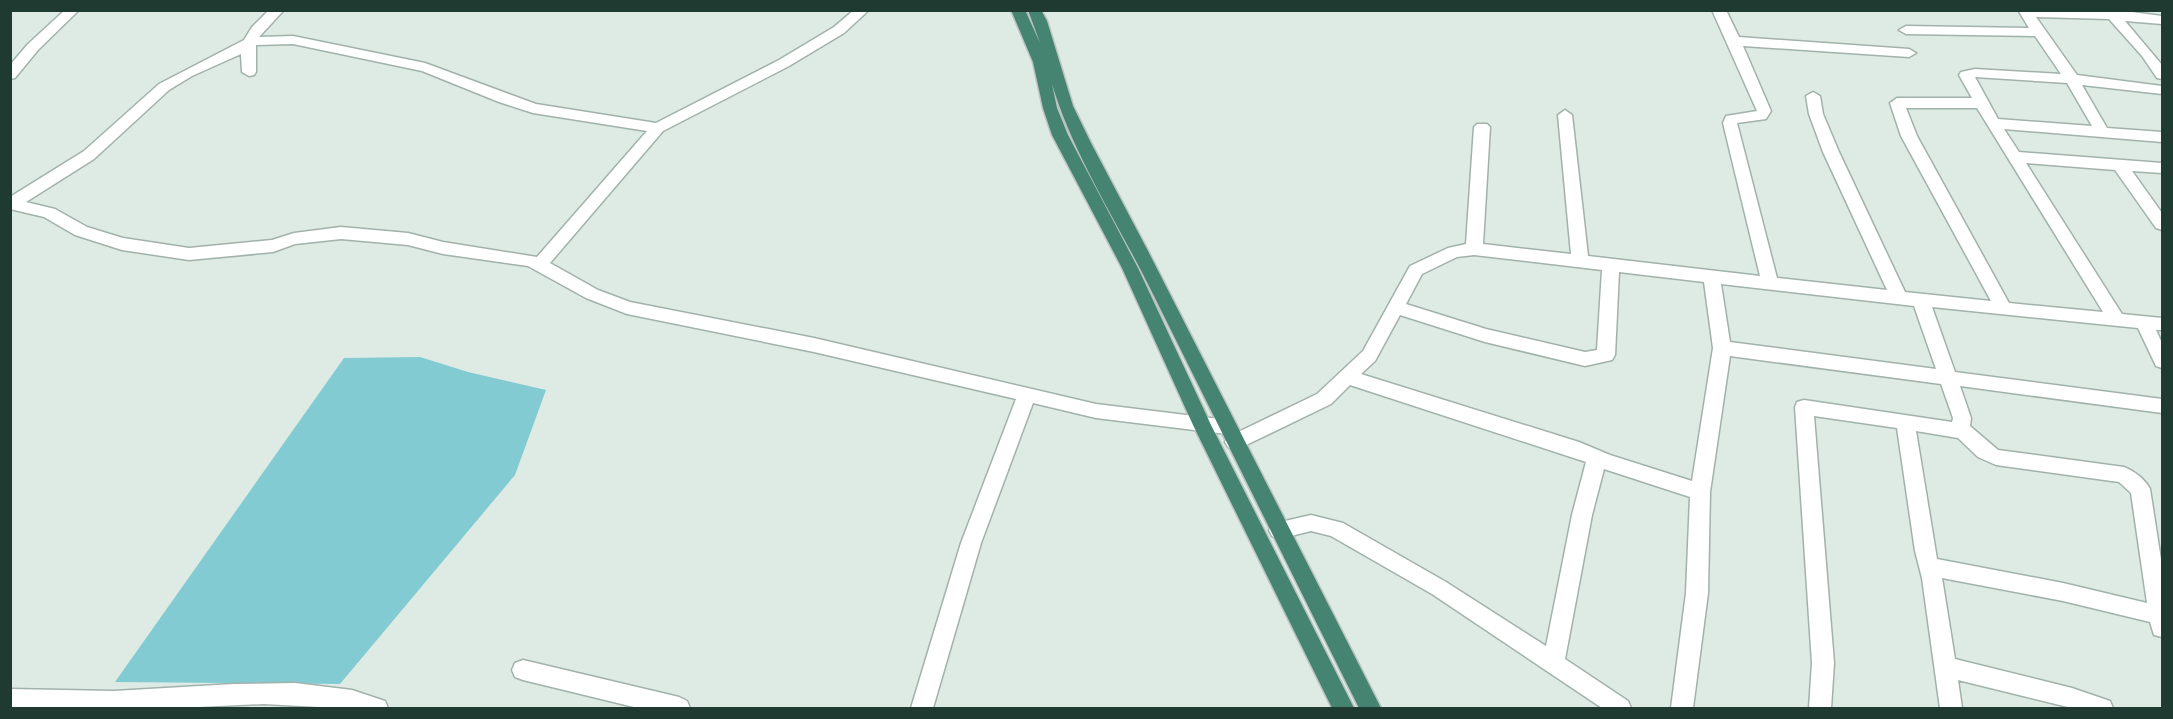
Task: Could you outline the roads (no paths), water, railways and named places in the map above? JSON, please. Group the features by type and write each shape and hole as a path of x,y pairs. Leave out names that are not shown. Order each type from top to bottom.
{"highway":[{"path":"1018,10 1040,62 1050,108 1060,135 1130,268 1202,424 1343,708"},
{"path":"1034,10 1040,21 1066,106 1083,143 1140,251 1370,708"}],"street":[{"path":"10,75 33,47 73,10"},
{"path":"249,72 246,56 252,41 252,33 278,10"},
{"path":"539,265 658,128 784,63 839,30 863,10"},
{"path":"1719,10 1764,111 1761,116 1736,117 1731,119 1730,123 1770,283"},
{"path":"2025,12 2111,14 2163,20"},
{"path":"2025,12 2072,79 2103,132"},
{"path":"2111,14 2146,52 2163,75"},
{"path":"1906,30 2041,32"},
{"path":"11,204 89,155 164,87 187,73 234,53 252,41 293,40 425,67 444,72 480,90 540,110 658,128"},
{"path":"1734,41 1909,53"},
{"path":"2117,320 1980,103 1966,75 1969,73 2072,79 2163,90"},
{"path":"1813,96 1816,114 1831,152 1899,298"},
{"path":"1980,103 1897,103 1909,136 2004,309"},
{"path":"1565,115 1580,261"},
{"path":"1993,123 2163,137"},
{"path":"1474,249 1482,127"},
{"path":"2016,157 2163,168"},
{"path":"2120,165 2163,224"},
{"path":"11,204 49,213 81,231 151,250 189,254 273,246 294,239 341,232 408,239 443,248 532,261 592,294 627,308 814,345 1096,411 1202,424 1231,434 1324,399 1369,356 1416,270 1454,252 1474,249 1921,301 2153,323 2163,361"},
{"path":"1397,307 1485,335 1584,359 1596,359 1606,355 1611,265"},
{"path":"1682,708 1698,593 1700,492 1722,348 1712,277"},
{"path":"1921,301 1962,418 1962,431"},
{"path":"1722,348 2163,406"},
{"path":"1347,377 1579,450 1700,492"},
{"path":"922,708 971,543 1027,395"},
{"path":"1820,708 1823,663 1804,407 1962,431 1971,436 1985,454 1996,457 2124,475 2140,489 2161,622 2063,592 1929,566"},
{"path":"1905,422 1952,708"},
{"path":"1552,664 1582,515 1598,458"},
{"path":"1279,530 1311,523 1336,529 1440,588 1620,708"},
{"path":"1946,667 2072,698 2102,708"},
{"path":"523,670 679,708"},
{"path":"10,699 55,702 146,700 218,695 332,702 358,701 377,708"}],"water":[{"path":"420,357 468,372 546,390 515,475 340,684 115,682 344,358"}]}
